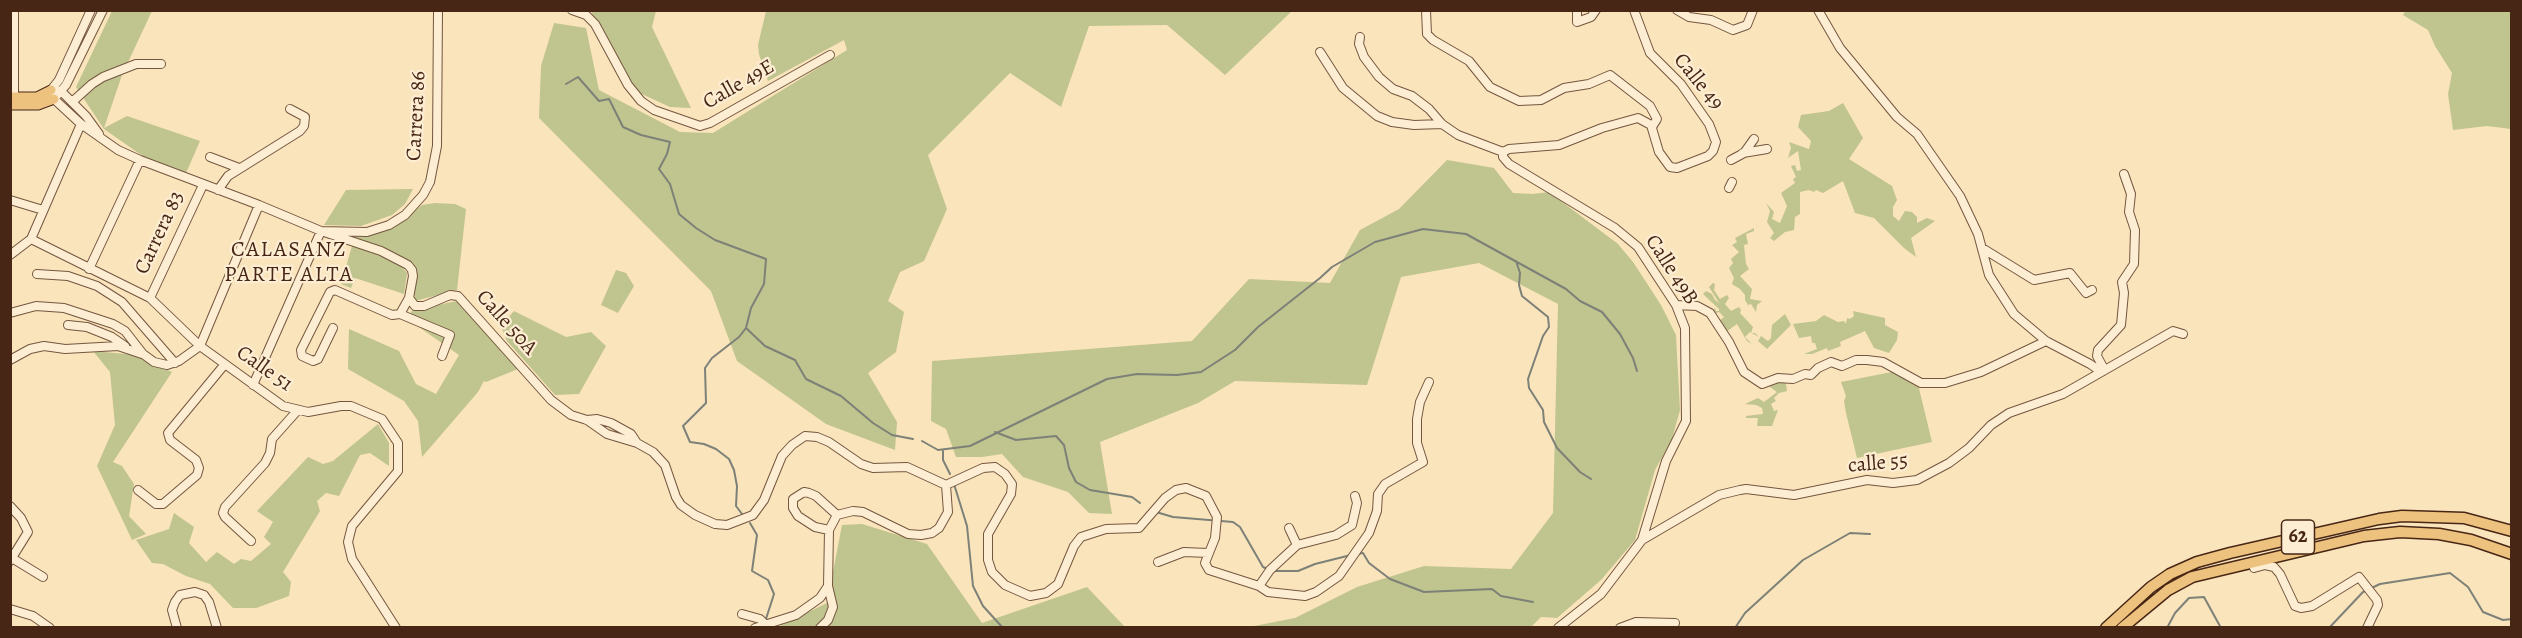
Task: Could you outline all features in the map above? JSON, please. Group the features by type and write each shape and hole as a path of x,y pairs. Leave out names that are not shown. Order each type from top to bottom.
{"highway":[{"name":"62","path":"2106,627 2151,587 2170,574 2197,562 2230,553 2379,519 2402,516 2464,518 2494,524 2511,531"},
{"name":"62","path":"2122,627 2168,590 2192,577 2364,536 2400,532 2439,534 2471,540 2511,554"}],"main road":[{"path":"12,100 51,96"}],"street":[{"path":"12,100 14,10"},
{"path":"51,96 91,10"},
{"path":"51,96 103,10"},
{"name":"Carrera 86","path":"321,231 367,232 389,225 405,215 423,195 434,166 438,101 438,10"},
{"name":"Calle 49E","path":"572,10 586,15 595,24 631,89 641,101 654,110 700,126 710,123 830,55"},
{"path":"1359,37 1364,57 1379,77 1393,89 1412,96 1429,109 1442,124 1467,139 1503,152 1509,149 1559,145 1630,119 1649,124 1657,119 1650,106 1610,75 1589,84 1564,88 1541,100 1519,101 1490,87 1469,61 1433,40 1427,34 1426,10"},
{"path":"1577,10 1577,22 1591,17 1596,10"},
{"name":"Calle 49","path":"1634,10 1650,52 1696,102 1712,128 1716,146 1708,156 1672,168 1666,164 1659,152 1649,124"},
{"path":"1679,12 1738,30 1747,25 1753,10"},
{"path":"1818,10 1840,48 1897,117 1917,134 1941,168 1971,215 1989,275 2005,302 2025,324 2046,341 2102,370"},
{"path":"1320,52 1343,88 1377,116 1404,124 1442,124"},
{"path":"72,102 103,77 136,64 161,64"},
{"path":"51,96 72,102 102,137"},
{"path":"51,96 81,124 118,150 321,231 381,251 408,264 412,270 409,298 400,314"},
{"path":"218,190 228,176 239,168 300,131 304,126 305,117 290,109"},
{"path":"10,255 31,239 81,124"},
{"path":"1743,153 1754,139"},
{"path":"1731,160 1743,153 1767,149"},
{"name":"Calle 49B","path":"1503,152 1506,162 1615,228 1638,247 1676,305 1686,337 1686,417 1665,461 1642,540"},
{"path":"210,157 239,168"},
{"path":"89,269 140,160"},
{"path":"2102,370 2097,356 2098,350 2121,325 2124,293 2122,282 2134,264 2135,230 2129,212 2131,194 2124,174"},
{"name":"Carrera 83","path":"150,298 203,185"},
{"path":"10,201 43,210"},
{"path":"10,360 30,349 44,346 65,349 108,346 143,354 159,365 175,363 200,346 259,205"},
{"path":"253,385 321,231"},
{"name":"Calle 51","path":"31,239 150,298 200,346 283,406 308,412 341,406 358,407 382,419 398,443 398,471 352,526 348,537 352,559 394,624"},
{"path":"1982,248 2034,280 2070,273 2086,292 2092,290"},
{"path":"37,274 68,276 97,286 122,302 175,363"},
{"path":"333,327 318,359 313,361 302,356 301,350 332,290 392,315 400,314 450,334 442,356"},
{"name":"Calle 50A","path":"409,298 412,304 419,306 447,296 458,296 551,400 571,415 611,423 631,434 637,442 662,460 681,505 695,515 715,524 727,525 753,515 764,500 782,456 805,436 817,437 829,442 861,464 873,468 907,467 946,485"},
{"name":"Calle 49B","path":"1676,305 1697,306 1710,313 1729,342 1744,372 1759,383 1765,384 1782,378 1793,379 1805,374 1811,375 1818,368 1831,362 1842,366 1856,360 1883,362 1921,384 1946,383 1981,372 2046,341"},
{"path":"10,313 36,306 64,308 119,328 131,336 143,354"},
{"path":"68,325 87,327 112,337 129,349"},
{"name":"calle 55","path":"1642,540 1719,495 1740,490 1794,495 1867,480 1893,483 1917,480 1956,458 1981,437 1991,424 2009,413 2050,400 2173,331 2183,334"},
{"path":"138,490 156,504 163,504 197,475 200,468 196,460 170,440 168,433 225,364"},
{"path":"820,627 828,620 833,607 828,586 833,522 816,496 809,493 799,494 794,499 793,507 798,516 814,527 833,522 853,511 863,512 908,534 921,535 932,533 944,522 948,512 946,485 983,468 995,467 1005,474 1012,484 1011,494 988,534 988,560 993,572 1005,585 1030,596 1046,593 1058,584 1074,546 1081,537 1106,529 1139,528 1165,498 1176,490 1186,488 1201,493 1214,507 1218,521 1215,538 1205,562 1209,570 1259,586 1268,592 1305,596 1339,576 1369,532 1377,511 1378,494 1385,484 1423,462 1417,443 1417,418 1428,382"},
{"path":"251,541 225,517 223,513 225,507 265,463 270,453 272,439 297,411"},
{"path":"1259,586 1270,570 1297,545 1336,535 1352,525 1357,503 1354,495"},
{"path":"10,506 21,518 28,532 11,560 43,577"},
{"path":"1288,528 1297,545"},
{"path":"1558,627 1601,594 1642,540"},
{"path":"1158,562 1184,552 1208,553"},
{"path":"2254,568 2265,565 2274,567 2280,574 2295,606 2301,608 2312,606 2354,579 2363,580 2378,605 2367,627"},
{"path":"755,627 796,615 820,598 828,586"},
{"path":"177,627 172,610 180,595 199,593 209,602 218,627"},
{"path":"10,609 33,616 50,627"},
{"path":"742,614 767,623"},
{"path":"1620,627 1636,622 1675,623"}],"green space":[{"path":"1293,10 1225,75 1167,25 1089,26 1061,107 1010,73 928,155 947,209 924,261 900,272 888,301 904,312 896,352 868,373 897,422 895,450 826,424 737,361 711,291 539,118 541,66 554,23 586,28 599,90 680,132 713,133 847,50 844,40 768,81 758,45 766,11"},
{"path":"2406,10 2511,11 2511,129 2487,126 2453,130 2448,94 2452,73 2428,30 2403,15"},
{"path":"112,11 152,11 122,75 104,128 127,116 200,141 186,173 147,159 104,129 76,87"},
{"path":"591,11 656,11 652,27 691,108 670,107 631,89"},
{"path":"1843,103 1863,138 1849,159 1892,186 1897,200 1893,207 1893,216 1899,221 1905,211 1912,212 1917,217 1917,223 1927,218 1935,221 1911,238 1916,257 1874,218 1855,213 1843,181 1823,193 1816,190 1800,192 1800,214 1795,217 1794,230 1785,232 1774,241 1770,238 1774,233 1767,222 1770,211 1766,203 1774,212 1772,219 1780,223 1787,206 1781,193 1795,183 1793,179 1796,177 1791,166 1795,165 1797,171 1801,170 1798,151 1788,158 1791,148 1789,142 1809,149 1811,141 1798,127 1801,115 1829,111"},
{"path":"1447,160 1494,168 1513,193 1549,192 1618,244 1633,262 1661,305 1676,335 1680,410 1672,439 1655,470 1635,540 1601,580 1557,618 1541,617 1531,627 1249,627 1295,618 1357,587 1424,566 1511,569 1553,513 1558,304 1479,263 1401,277 1367,385 1235,381 1198,403 1100,442 1112,514 1089,513 1068,492 1023,477 1002,454 956,457 946,429 931,421 932,361 1192,341 1249,279 1330,283 1360,230 1399,209"},
{"path":"413,189 405,204 392,215 361,226 324,225 346,190"},
{"path":"455,204 466,209 457,290 415,301 413,266 351,238 394,226 422,205"},
{"path":"1754,228 1754,231 1746,234 1748,244 1744,245 1746,264 1749,269 1740,276 1752,289 1750,299 1762,301 1757,305 1756,312 1751,304 1748,305 1740,289 1732,284 1734,278 1729,268 1733,263 1731,259 1739,252 1732,245 1737,242 1735,238"},
{"path":"352,246 397,261 407,273 404,294 355,278 351,288 341,284"},
{"path":"616,270 626,273 634,286 618,313 601,305"},
{"path":"1715,284 1714,290 1720,299 1727,295 1729,298 1725,304 1731,311 1739,307 1740,313 1753,327 1751,333 1745,337 1752,344 1747,341 1737,324 1726,332 1719,321 1724,317 1719,312 1714,314 1715,308 1716,311 1719,309 1703,294 1706,291 1712,294 1719,303 1709,287"},
{"path":"457,301 518,369 484,381 478,392 422,457 418,421 404,401 348,369 349,329 399,351 416,384 436,394 459,355 406,318 413,310"},
{"path":"514,311 566,337 591,332 606,346 579,394 555,395 507,341 501,326"},
{"path":"1853,311 1885,318 1885,325 1898,332 1897,340 1889,353 1874,348 1865,331 1840,342 1841,346 1828,351 1827,348 1812,354 1804,354 1817,349 1815,343 1812,343 1811,336 1799,338 1793,324 1816,321 1824,315 1838,322 1844,321 1846,324 1847,318 1854,316"},
{"path":"1785,314 1791,325 1767,349 1758,341 1761,336 1768,341 1771,338 1772,325"},
{"path":"93,351 137,355 172,372 113,462 122,466 134,484 129,516 146,534 132,540 97,466 115,425 110,372"},
{"path":"1902,370 1916,376 1932,442 1857,458 1846,413 1844,401 1846,396 1841,382"},
{"path":"1785,378 1787,391 1779,393 1774,398 1776,401 1771,404 1774,411 1778,410 1772,426 1757,426 1758,418 1746,418 1746,416 1763,414 1762,408 1745,404 1758,398 1764,402 1777,392 1767,385"},
{"path":"378,424 389,443 389,466 370,453 360,455 339,496 326,493 317,501 320,511 283,572 291,582 289,596 256,608 233,608 210,584 186,576 163,564 152,563 136,540 169,529 174,513 194,527 189,543 206,562 217,552 234,564 241,559 251,561 271,544 264,537 273,522 257,511 308,457 323,464 333,461"},
{"path":"862,524 927,544 982,623 1087,587 1125,627 776,628 827,603 842,525"}],"waterway":[{"path":"566,84 578,77 599,101 609,99 623,127 641,135 670,142 659,169 670,184 679,214 715,240 766,259 764,284 751,308 746,328 765,346 795,360 806,379 841,396 873,423 892,435 913,439"},
{"path":"922,441 938,450 970,446 1107,379 1137,374 1177,375 1201,372 1235,350 1258,327 1332,267 1375,242 1423,229 1466,234 1566,289 1580,301 1602,312 1620,334 1637,371"},
{"path":"1516,261 1520,273 1519,285 1522,296 1548,317 1549,327 1543,336 1528,379 1529,388 1543,410 1544,422 1557,448 1580,472 1591,479"},
{"path":"742,514 736,506 737,486 729,459 716,449 690,442 683,426 706,403 705,368 712,358 739,337 746,328"},
{"path":"995,432 1016,440 1056,436 1064,445 1069,468 1076,482 1090,490 1132,497 1140,503"},
{"path":"943,451 943,460 950,474"},
{"path":"954,484 967,526 973,586 983,606 1003,628"},
{"path":"1156,512 1173,517 1233,522 1240,527 1263,567 1268,569"},
{"path":"750,523 757,535 752,571 768,580 774,594 765,622"},
{"path":"1735,628 1745,613 1803,560 1850,533 1870,534"},
{"path":"1357,554 1363,553 1369,563 1390,579 1424,592 1492,589 1501,596 1533,602"},
{"path":"1273,571 1298,571 1351,555"},
{"path":"2329,628 2363,592 2380,584 2450,573 2468,587 2483,612 2503,620 2512,619"},
{"path":"2167,628 2175,613 2189,598 2204,597 2221,628"}],"district":[{"name":"CALASANZ PARTE ALTA","path":"289,264"}]}
